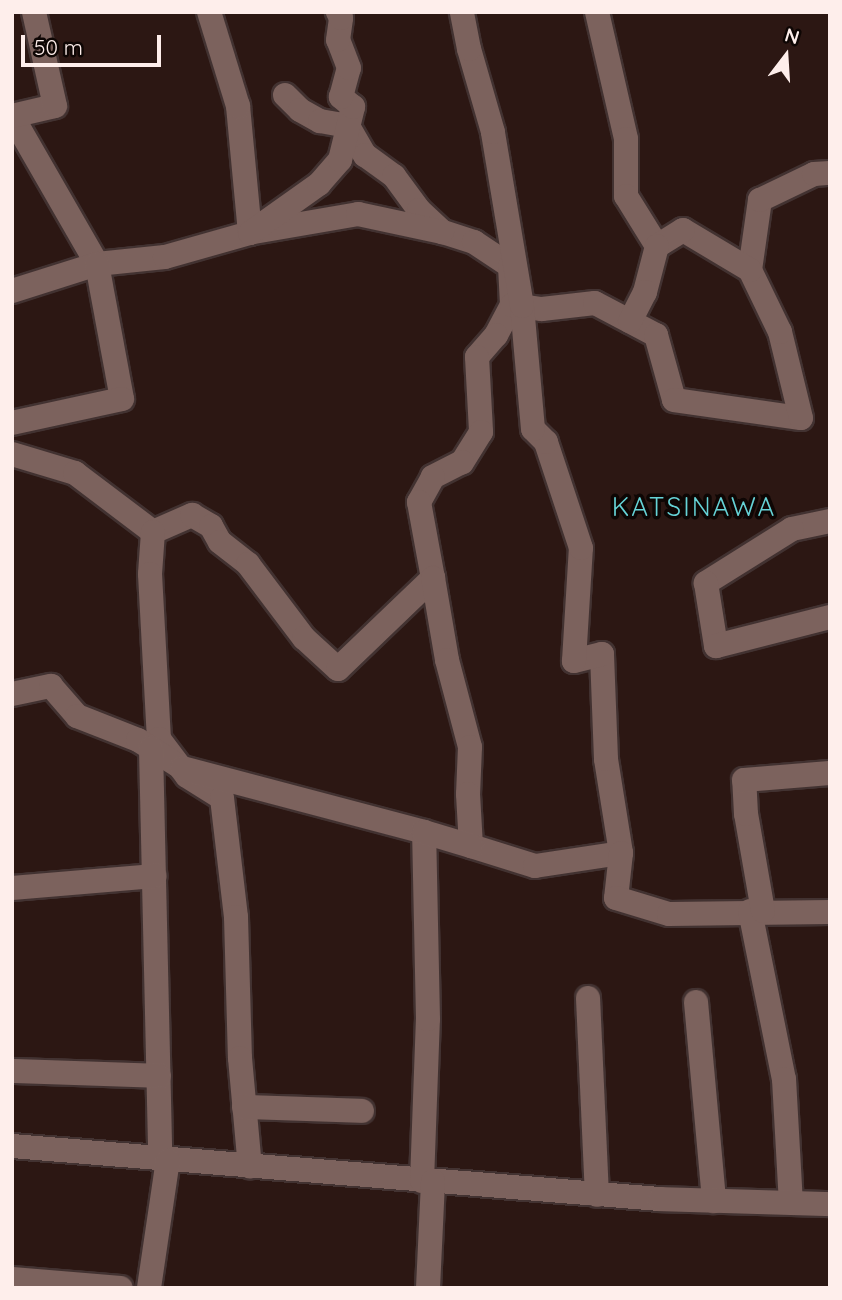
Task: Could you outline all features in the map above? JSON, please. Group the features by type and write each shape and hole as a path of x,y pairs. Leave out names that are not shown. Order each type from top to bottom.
{"street":[{"path":"12,423 122,399 97,264 12,116 55,106 34,12"},
{"path":"209,12 237,106 250,233"},
{"path":"250,233 320,184 340,160 353,107 341,97 349,68 338,40 341,18 338,12"},
{"path":"462,12 469,49 493,132 533,429 546,442 581,548 574,661 602,654 606,759 621,853 616,898 669,914 830,912"},
{"path":"597,12 626,139 626,196 657,246"},
{"path":"285,95 300,110 320,121 348,126 365,155 394,176 419,209 443,232"},
{"path":"750,270 760,200 814,174 830,173"},
{"path":"12,291 97,264 165,257 250,233 358,214 443,232 474,242 510,266 517,305 477,357 481,432 462,462 433,477 419,502 447,660 470,747 468,794 471,846"},
{"path":"517,305 542,309 595,303 656,335 674,400 800,418 780,332 750,270 683,230 657,246 645,292 630,321"},
{"path":"12,454 75,473 153,532"},
{"path":"153,532 192,515 211,526 220,542 248,564 304,638 338,669 433,578"},
{"path":"830,522 792,529 706,583 716,646 830,617"},
{"path":"153,532 150,574 159,739 187,776 222,798 236,917 244,1107 250,1167"},
{"path":"12,694 51,686 77,716 138,740 182,768 424,832 535,866 621,853"},
{"path":"149,1288 164,1160 159,1076 151,748"},
{"path":"791,1203 784,1079 756,911 744,779 830,773"},
{"path":"424,832 428,1019 428,1288"},
{"path":"12,888 154,876"},
{"path":"589,998 597,1195"},
{"path":"696,1002 714,1201"},
{"path":"12,1071 159,1076"},
{"path":"244,1107 362,1111"},
{"path":"12,1146 597,1195 830,1204"},
{"path":"12,1279 121,1288"}],"district":[{"name":"KATSINAWA","path":"694,507"}]}
